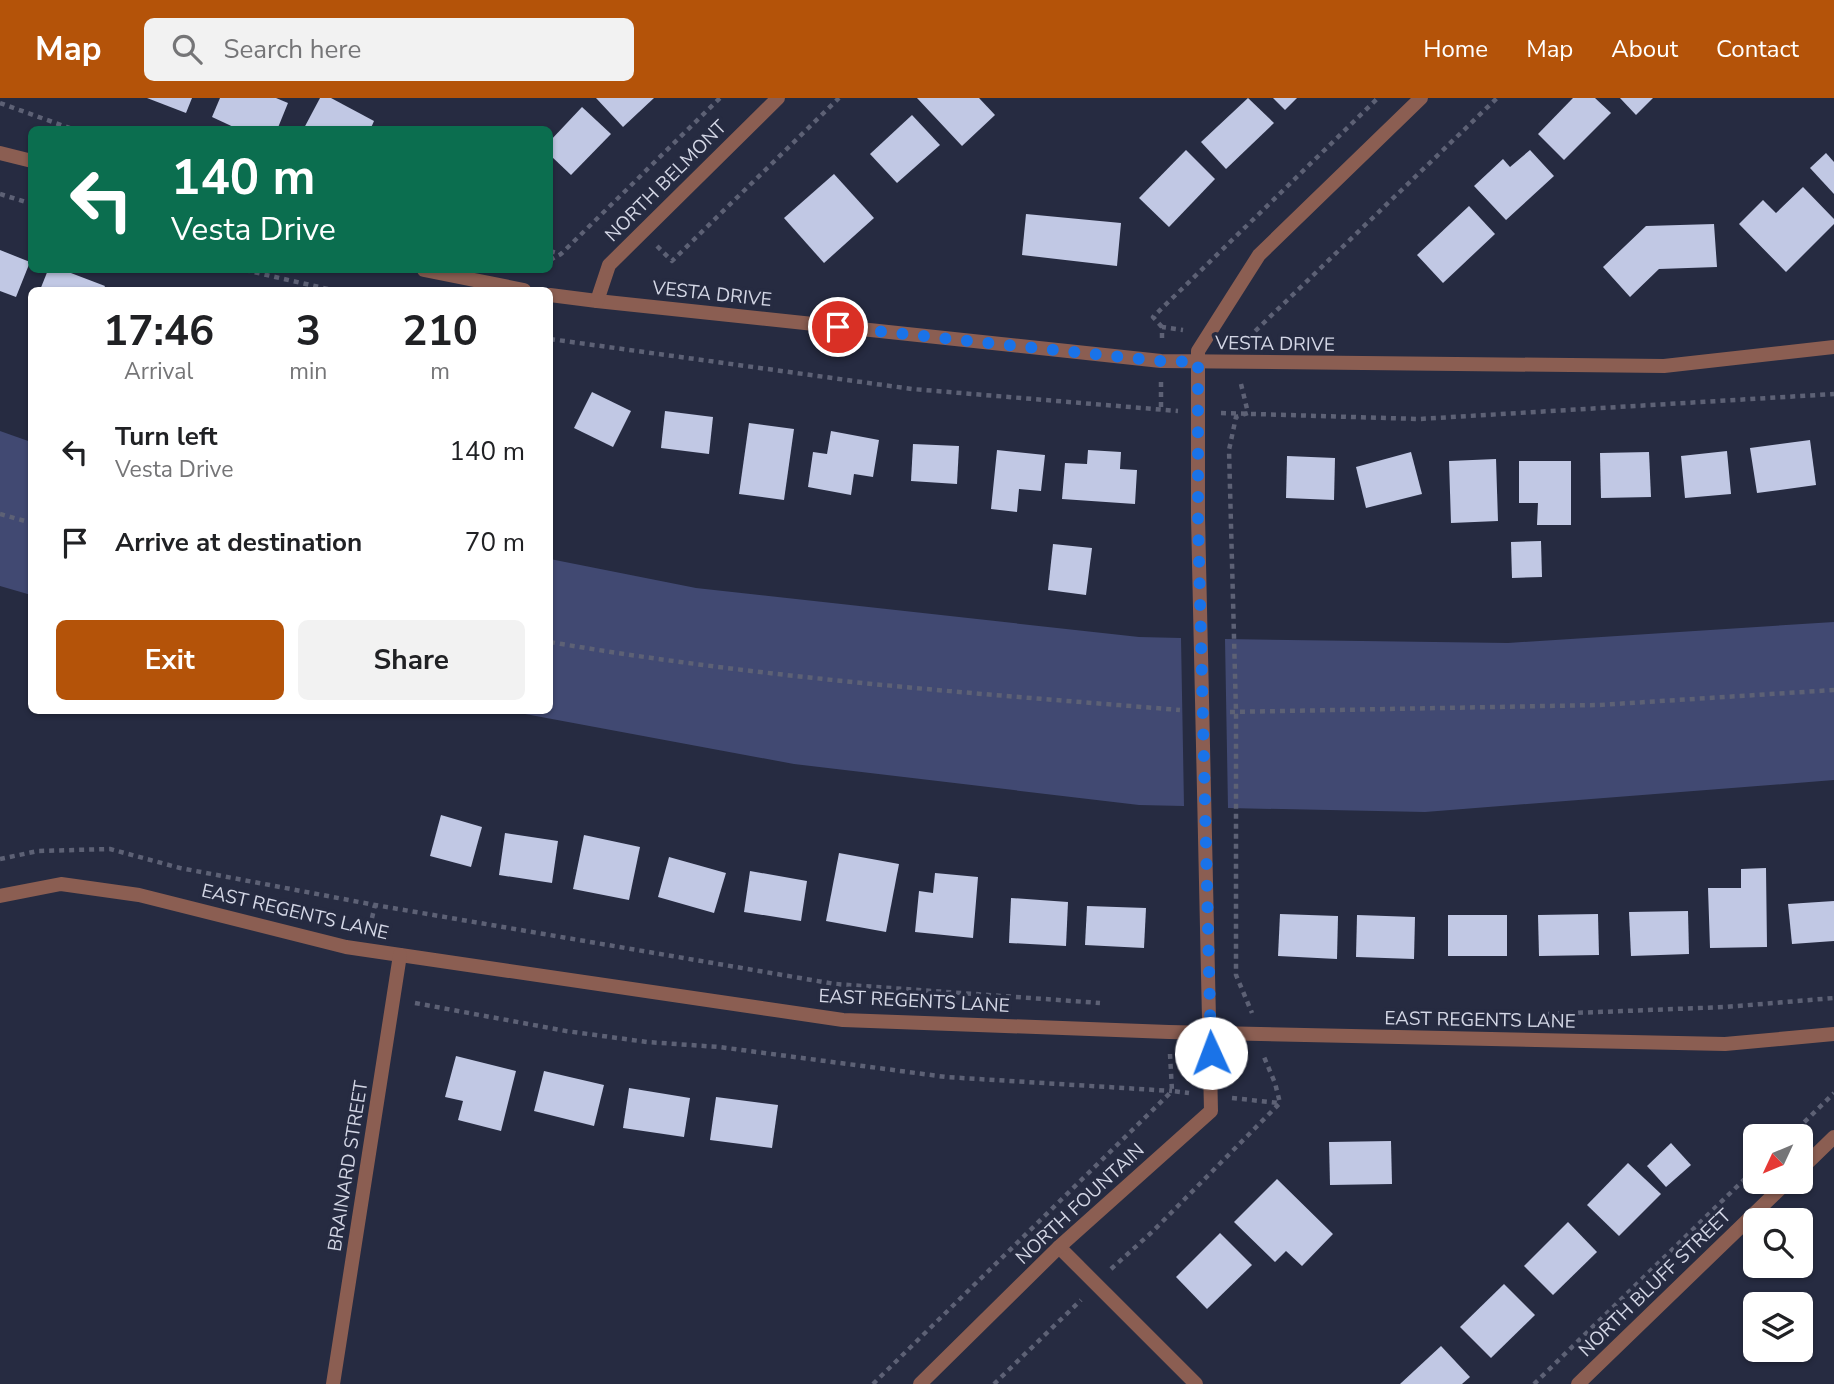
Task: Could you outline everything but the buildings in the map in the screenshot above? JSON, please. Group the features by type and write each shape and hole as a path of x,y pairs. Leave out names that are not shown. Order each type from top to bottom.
{"street":[{"name":"NORTH BELMONT","path":"597,302 609,265 778,98"},
{"path":"1198,362 1198,351 1259,256 1421,98"},
{"path":"0,153 28,161"},
{"path":"439,273 509,287"},
{"name":"VESTA DRIVE","path":"553,295 1159,361 1664,366 1834,347"},
{"name":"NORTH FOUNTAIN","path":"920,1384 1059,1247 1212,1111 1198,517 1198,362"},
{"name":"EAST REGENTS LANE","path":"2,895 61,884 139,895 346,947 843,1020 1169,1032 1725,1044 1834,1034"},
{"name":"BRAINARD STREET","path":"333,1384 400,955"},
{"path":"1813,1157 1834,1137"},
{"name":"NORTH BLUFF STREET","path":"1578,1384 1775,1194"},
{"path":"1059,1247 1196,1384"}],"path":[{"path":"553,258 561,254 720,98"},
{"path":"657,246 672,261 839,98"},
{"path":"1162,327 1153,317 1378,98"},
{"path":"1248,413 1242,394 1239,362 1247,339 1497,98"},
{"path":"0,103 64,126"},
{"path":"0,194 28,203"},
{"path":"553,252 561,254"},
{"path":"258,273 319,287"},
{"path":"553,339 912,389 1198,413 1419,418 1834,394"},
{"path":"1248,413 1236,417 1230,450 1236,975 1252,1009 1253,1034 1276,1083 1280,1103"},
{"path":"0,513 28,522"},
{"path":"553,643 814,680 1181,710"},
{"path":"1233,712 1599,705 1834,690"},
{"path":"0,859 37,851 110,849 180,868 375,905 835,984 1112,1004"},
{"path":"372,918 375,905"},
{"path":"1538,1014 1726,1006 1834,998"},
{"path":"415,1003 566,1031 719,1047 946,1077 1172,1091 1280,1103"},
{"path":"873,1384 1172,1091 1169,1032"},
{"path":"1802,1124 1834,1093"},
{"path":"994,1384 1126,1253 1152,1232 1280,1103"},
{"path":"1534,1384 1743,1181"}],"shaded area":[{"path":"0,431 28,441 28,594 0,586"},
{"path":"553,560 696,588 1139,637 1181,638 1184,806 1139,805 794,764 525,714 553,714"},
{"path":"1834,622 1834,780 1425,812 1228,808 1225,639 1508,643"}],"route":[{"path":"838,327 1159,361 1198,362 1198,517 1211,1053"}]}
